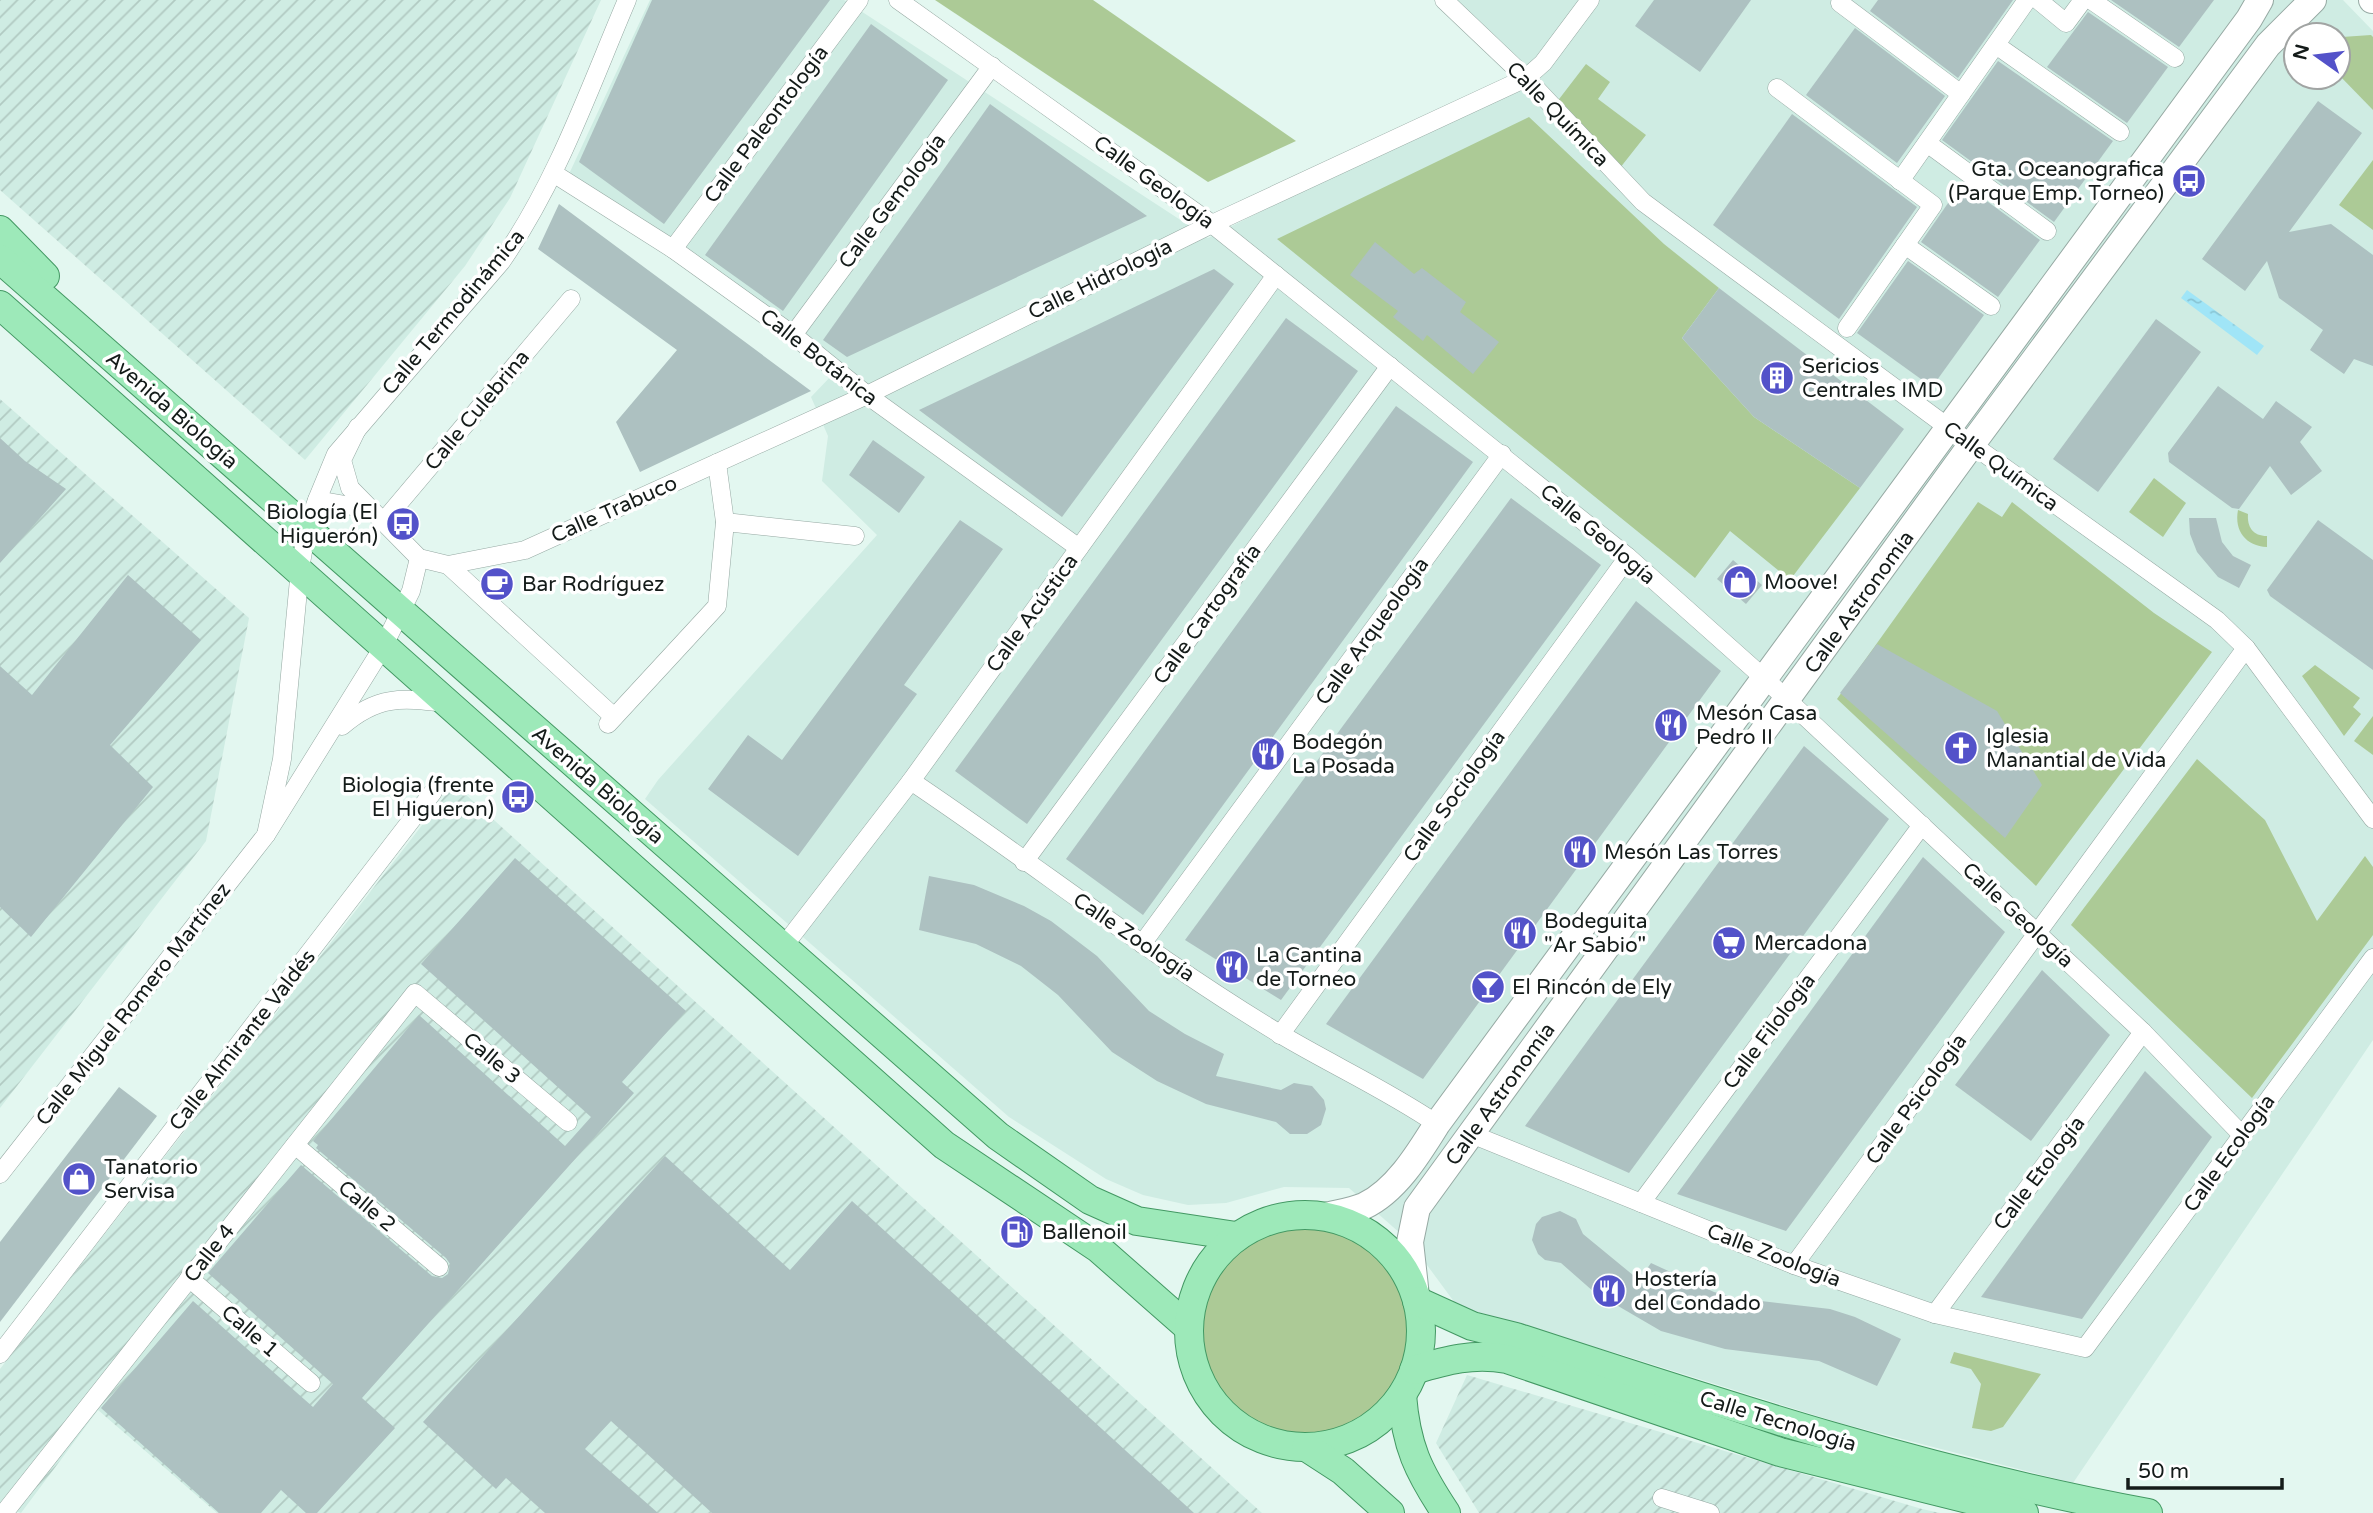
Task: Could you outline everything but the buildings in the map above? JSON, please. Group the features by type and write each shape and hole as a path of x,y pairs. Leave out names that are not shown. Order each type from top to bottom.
{"main road":[{"path":"0,230 177,415"},
{"name":"Avenida Biología","path":"0,259 998,1136 1090,1200 1137,1221 1236,1236"},
{"name":"Avenida Biología","path":"0,305 300,569 383,648 944,1145 1098,1248 1189,1328"},
{"path":"1326,1216 1356,1226 1382,1243 1396,1258 1417,1298 1421,1336 1414,1370 1402,1395 1370,1427 1328,1445 1306,1447 1265,1440 1246,1432 1222,1412 1203,1388 1195,1368 1189,1328 1190,1310 1202,1276 1223,1248 1236,1236 1279,1217 1326,1216"},
{"name":"Calle Tecnología","path":"1417,1298 1472,1326 1516,1337 1784,1425 1962,1473 2147,1513"},
{"name":"Calle Tecnología","path":"1414,1370 1462,1356 1482,1354 1507,1359 1780,1451 2024,1513"},
{"path":"1402,1395 1410,1450 1418,1471 1446,1513"},
{"path":"1306,1447 1343,1471 1391,1513"}],"street":[{"name":"Calle Termodinámica","path":"266,835 282,759 300,569 307,528 336,454 500,262 524,229 554,173 627,0"},
{"name":"Calle Paleontología","path":"673,248 859,0"},
{"name":"Calle Geología","path":"898,0 1212,224 1628,557 1765,678 2143,1032 2242,1135"},
{"name":"Calle Química","path":"1444,0 1526,78 1643,202 1948,428 2217,620 2246,648 2373,819"},
{"path":"1526,78 1543,63 1590,0"},
{"path":"1900,181 2027,0"},
{"path":"2038,0 2066,23 2083,0"},
{"path":"2091,0 2175,58"},
{"name":"Calle Astronomía","path":"1326,1216 1363,1206 1378,1197 1414,1161 1437,1124 2249,19 2260,0"},
{"name":"Calle Astronomía","path":"1417,1298 1409,1242 1417,1208 1972,444 2274,37 2313,0"},
{"path":"1840,3 1961,94"},
{"path":"1996,45 2120,132"},
{"name":"Calle Gemología","path":"793,335 992,66"},
{"name":"Calle Hidrología","path":"867,395 1212,224 1526,78"},
{"path":"1777,89 1933,205 1847,328"},
{"path":"1927,143 2047,231"},
{"name":"Calle Botánica","path":"554,173 673,248 793,335 867,395 1079,548"},
{"path":"1905,244 1991,306"},
{"name":"Calle Acústica","path":"783,947 911,780 1276,275"},
{"name":"Calle Culebrina","path":"383,522 572,299"},
{"name":"Calle Cartografía","path":"1024,862 1390,366"},
{"name":"Calle Trabuco","path":"419,558 448,565 525,550 867,395"},
{"path":"329,737 402,613 413,586 419,558 350,488 343,471 345,450 358,427"},
{"name":"Calle Arqueología","path":"1142,944 1502,454"},
{"path":"448,565 611,720 717,606 725,522 717,463"},
{"path":"317,500 368,509"},
{"path":"725,522 855,536"},
{"name":"Calle Sociología","path":"1280,1035 1628,557"},
{"name":"Calle Psicología","path":"1794,1265 2246,648"},
{"path":"329,737 359,711 377,701 410,699 447,704"},
{"name":"Calle Miguel Romero Martínez","path":"0,1174 266,835 329,737"},
{"name":"Calle Zoología","path":"911,780 1142,944 1280,1035 1405,1102 1437,1124"},
{"name":"Calle Almirante Valdés","path":"0,1354 433,792"},
{"name":"Calle Filología","path":"1641,1203 1922,825"},
{"name":"Calle Ecología","path":"2085,1348 2373,958"},
{"name":"Calle 3","path":"415,993 568,1122"},
{"name":"Calle 4","path":"4,1513 415,993"},
{"name":"Calle Etología","path":"1935,1314 2143,1032"},
{"name":"Calle Zoología","path":"1471,1134 1794,1265 1935,1314 2085,1348"},
{"name":"Calle 2","path":"295,1145 439,1268"},
{"name":"Calle 1","path":"189,1278 311,1383"},
{"path":"1662,1498 1710,1513"}],"shaded area":[{"path":"0,0 601,0 510,198 465,266 305,460 0,190"},
{"path":"650,0 844,0 1208,238 1526,79 1444,0 2343,0 2373,31 2373,1040 2073,1483 1840,1423 1619,1354 1480,1316 1455,1303 1410,1242 1349,1188 1284,1187 1226,1203 1188,1205 1143,1195 1106,1179 1009,1117 645,799 658,780 877,535 822,481 828,436 811,397 833,374 569,174"},
{"path":"0,399 249,618 206,841 0,1108"},
{"path":"454,784 1262,1513 217,1513 98,1410 21,1513 0,1505 0,1369"},
{"path":"1467,1375 1940,1513 1479,1513 1436,1443"}],"green space":[{"path":"935,0 1093,0 1296,141 1208,182"},
{"path":"2352,36 2373,37 2373,110 2352,88"},
{"path":"1586,64 1610,82 1598,99 1646,135 1616,173 1553,107"},
{"path":"1529,117 1664,244 1719,288 1682,338 1754,417 1860,488 1790,580 1730,531 1695,578 1277,239"},
{"path":"2373,160 2373,230 2339,205"},
{"path":"2154,478 2186,503 2163,537 2129,512"},
{"path":"1978,502 2002,517 2012,502 2154,613 2212,652 2036,886 1837,699"},
{"path":"2238,510 2248,514 2250,527 2255,532 2267,536 2267,547 2253,544 2243,536 2238,525"},
{"path":"2315,665 2360,698 2353,707 2361,714 2344,736 2302,676"},
{"path":"2373,716 2373,755 2354,741"},
{"path":"2197,759 2265,820 2317,921 2365,856 2373,867 2373,935 2252,1098 2071,925"},
{"path":"1294,1215 1316,1215 1360,1228 1379,1241 1395,1257 1408,1276 1416,1297 1421,1331 1419,1354 1408,1386 1395,1405 1379,1421 1360,1434 1339,1442 1316,1447 1294,1447 1250,1434 1231,1421 1215,1405 1202,1386 1194,1365 1189,1342 1189,1320 1202,1276 1215,1257 1231,1241 1250,1228 1271,1220"},
{"path":"1954,1352 2041,1374 2003,1427 1991,1431 1972,1428 1981,1384 1971,1369 1950,1363"}],"water":[{"path":"2187,290 2264,346 2257,355 2181,298"}],"place":[{"name":"Gta. Oceanografica (Parque Emp. Torneo)","path":"2189,181"},
{"name":"Sericios Centrales IMD","path":"1777,378"},
{"name":"Biología (El Higuerón)","path":"403,524"},
{"name":"Moove!","path":"1740,582"},
{"name":"Bar Rodríguez","path":"497,584"},
{"name":"Mesón Casa Pedro II","path":"1671,725"},
{"name":"Iglesia Manantial de Vida","path":"1961,748"},
{"name":"Bodegón La Posada","path":"1268,754"},
{"name":"Biologia (frente El Higueron)","path":"518,797"},
{"name":"Mesón Las Torres","path":"1580,852"},
{"name":"Bodeguita \"Ar Sabio\"","path":"1520,933"},
{"name":"Mercadona","path":"1729,943"},
{"name":"La Cantina de Torneo","path":"1232,967"},
{"name":"El Rincón de Ely","path":"1488,987"},
{"name":"Tanatorio Servisa","path":"79,1179"},
{"name":"Ballenoil","path":"1017,1232"},
{"name":"Hostería del Condado","path":"1609,1291"}]}
